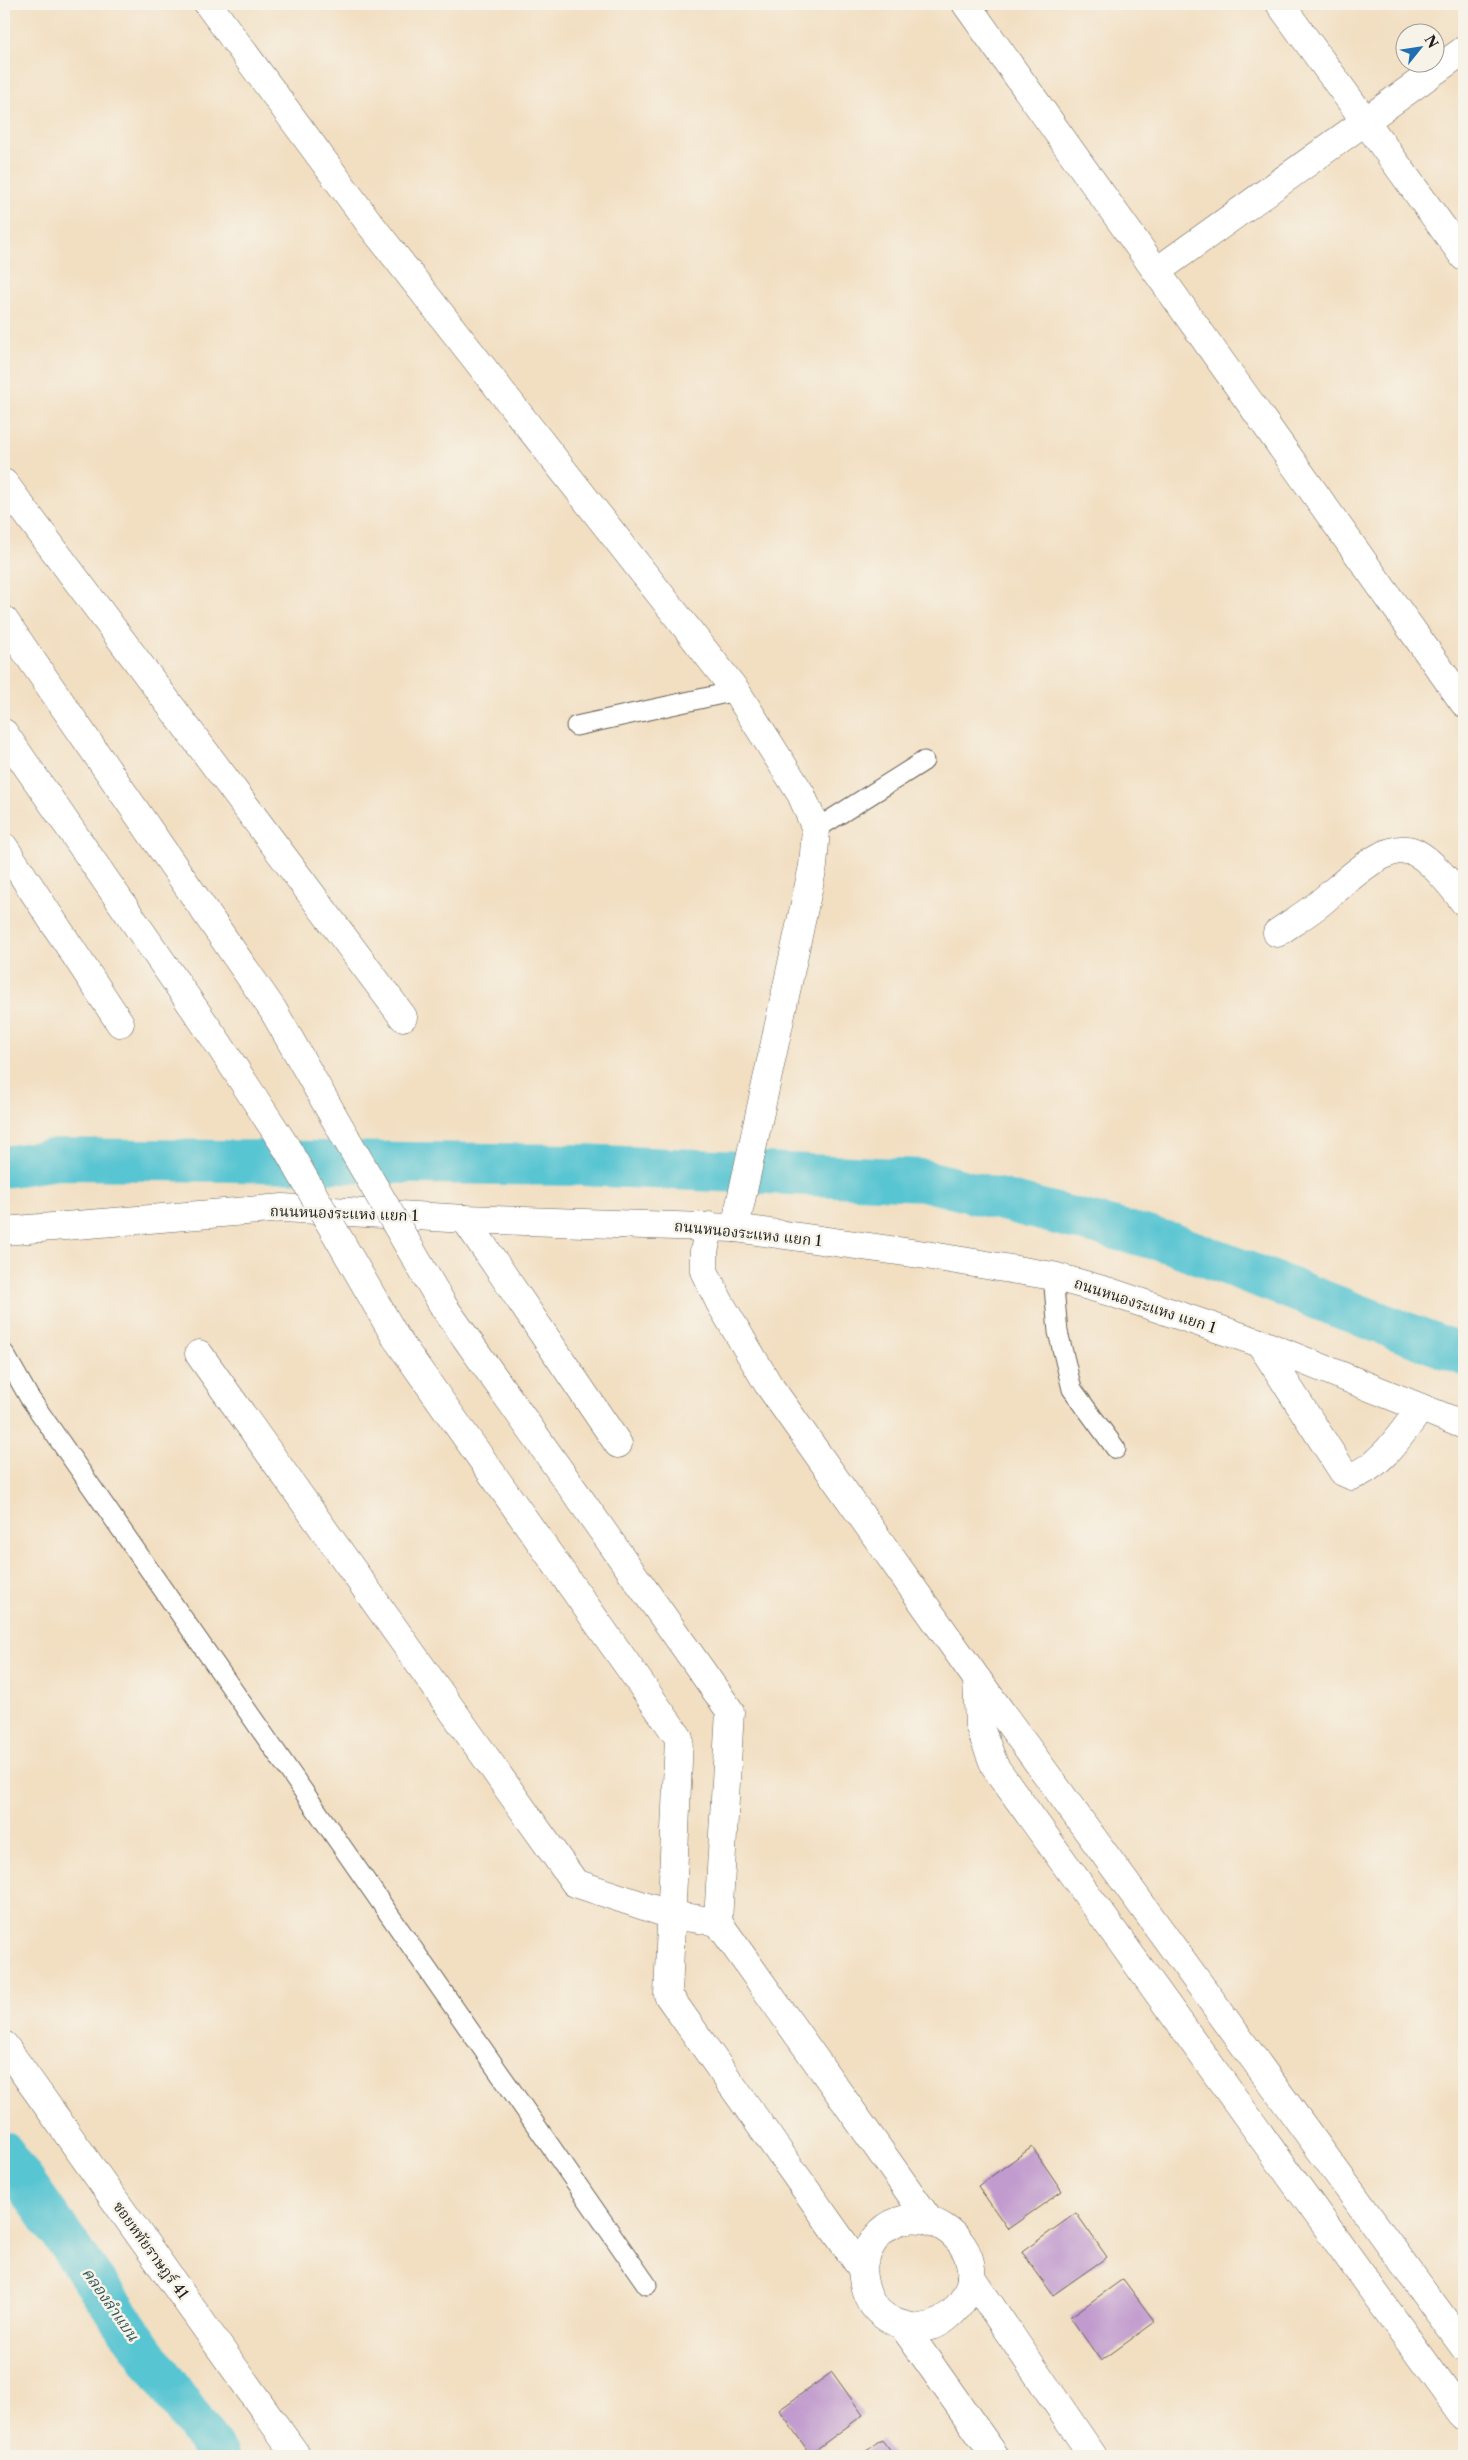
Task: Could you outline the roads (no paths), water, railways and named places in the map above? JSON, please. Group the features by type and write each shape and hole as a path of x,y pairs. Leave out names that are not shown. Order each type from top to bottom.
{"street":[{"path":"208,4 370,224 736,691 801,794 816,829 814,866 747,1174 722,1227 704,1250 704,1271 725,1311 768,1384 977,1679 1464,2347"},
{"path":"966,4 1464,702"},
{"path":"1280,4 1464,257"},
{"path":"1157,271 1464,50"},
{"path":"4,483 402,1017"},
{"path":"4,620 273,1010 444,1307 730,1711 718,1922 929,2220"},
{"path":"4,732 218,1043 286,1147 396,1338 679,1738 668,1995 862,2269"},
{"path":"4,846 120,1023"},
{"path":"1277,933 1315,907 1378,857 1395,851 1410,850 1421,855 1464,902"},
{"name":"ถนนหนองระแหง แยก 1","path":"4,1231 283,1208 464,1219 722,1227 926,1254 1053,1276 1110,1292 1260,1343 1464,1425"},
{"path":"464,1219 618,1444"},
{"path":"1260,1343 1342,1472 1352,1476 1363,1473 1383,1454 1421,1408"},
{"path":"199,1354 575,1883 671,1914 718,1922"},
{"path":"977,1679 979,1725 995,1767 1464,2417"},
{"name":"ซอยหทัยราษฎร์ 41","path":"4,2045 297,2456"},
{"path":"911,2219 929,2220 947,2228 960,2241 969,2258 971,2277 966,2295 955,2311 941,2322 922,2327 903,2326 886,2318 873,2305 864,2288 862,2269 867,2250 877,2235 892,2224 911,2219"},
{"path":"971,2277 1093,2456"},
{"path":"903,2326 995,2456"}],"lane":[{"path":"576,726 736,691"},
{"path":"816,829 924,761"},
{"path":"1053,1276 1058,1332 1072,1389 1116,1449"},
{"path":"4,1353 29,1396 647,2285"}],"waterway":[{"path":"4,1167 58,1159 581,1165 923,1180 1171,1243 1464,1355"},
{"name":"คลองลำแบน","path":"4,2153 218,2456"}]}
